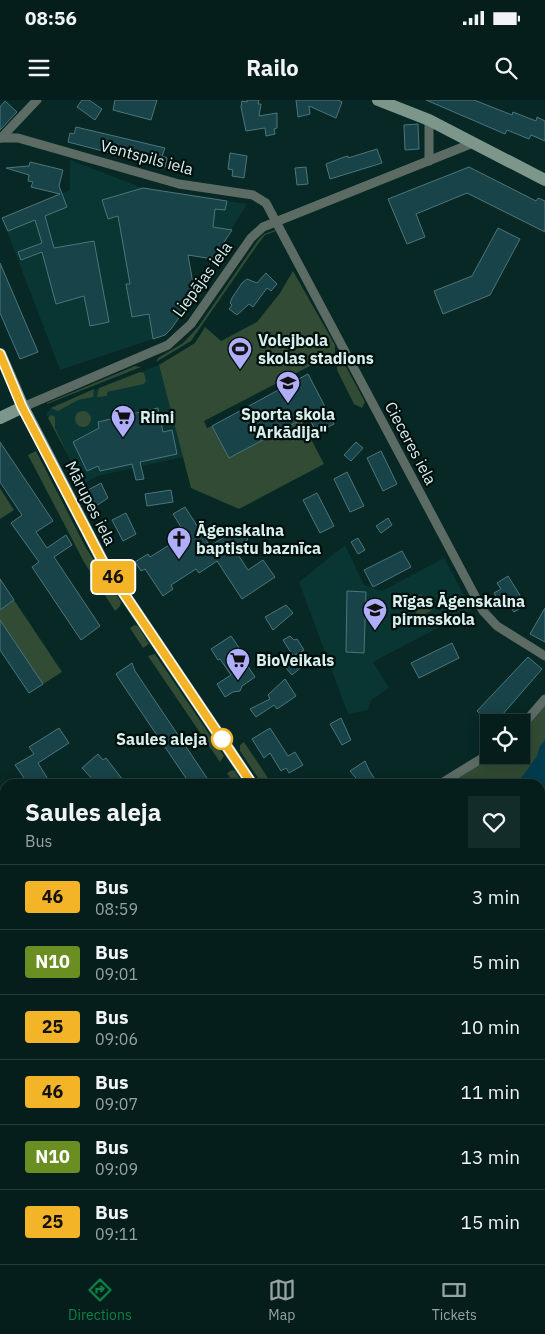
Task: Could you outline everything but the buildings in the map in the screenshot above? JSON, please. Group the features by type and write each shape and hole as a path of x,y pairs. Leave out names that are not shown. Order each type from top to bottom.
{"street":[{"path":"1,138 37,100"},
{"path":"378,100 429,120 545,180"},
{"path":"429,120 429,161"},
{"name":"Ventspils iela","path":"1,138 18,138 47,145 179,184 253,195 266,202 276,220"},
{"name":"Liepājas iela","path":"0,418 168,344 191,324 251,238 263,227 276,220 473,143"},
{"name":"Cieceres iela","path":"276,220 483,611 497,626 545,656"},
{"name":"Mārupes iela","path":"0,354 22,407 104,564 249,779"},
{"path":"530,716 545,699"},
{"path":"448,779 480,760"}],"shaded area":[{"path":"70,160 143,188 247,204 213,259 188,256 195,295 165,335 60,370 2,218 70,190"},
{"path":"159,365 183,457 98,476 83,484 46,414 52,407"},
{"name":"Rīgas Āgenskalna pirmsskola","path":"345,545 364,585 382,591 444,558 472,610 373,662 389,688 371,700 368,710 348,714 299,582"},
{"path":"545,740 545,779 521,779 537,756 540,746"}],"green space":[{"path":"275,230 265,235 258,244 191,341 156,362 158,358 183,343 198,327 258,240 264,234"},
{"path":"293,271 335,345 335,353 204,421 207,428 212,426 229,458 301,420 324,464 239,509 191,488 159,365 195,343 205,327 221,341 257,322 280,293"},
{"path":"343,361 365,402 362,408 354,404 337,370 337,364"},
{"path":"135,366 141,367 47,404 47,403"},
{"path":"140,372 144,373 146,381 144,384 107,392 107,396 97,397 99,388"},
{"path":"94,389 93,397 78,400 58,411 51,408"},
{"path":"83,411 89,413 91,419 89,425 83,427 77,425 75,419 77,413"},
{"path":"51,415 55,417 55,428 68,455 48,418"},
{"path":"36,451 86,548 121,602 115,611 84,562 28,455"},
{"path":"0,488 14,510 0,519"},
{"path":"421,594 432,610 419,618 409,601"},
{"path":"14,600 62,672 43,684 0,620 0,610"},
{"path":"134,625 138,626 149,644 143,648 130,628"},
{"path":"155,654 224,756 220,762 148,656"},
{"path":"545,706 545,779 455,779 480,764 530,764 530,724"},
{"path":"244,742 269,779 259,779 240,751 240,745"},
{"path":"232,770 235,771 240,779 231,779 227,773"}],"bus line":[{"name":"46","path":"0,354 22,407 104,564 249,779"}],"place":[{"name":"Volejbola skolas stadions","path":"240,370"},
{"name":"Sporta skola \"Arkādija\"","path":"288,404"},
{"name":"Rimi","path":"123,438"},
{"name":"Āgenskalna baptistu baznīca","path":"179,560"},
{"name":"Rīgas Āgenskalna pirmsskola","path":"375,631"},
{"name":"BioVeikals","path":"238,681"},
{"name":"Saules aleja","path":"222,739"}]}
